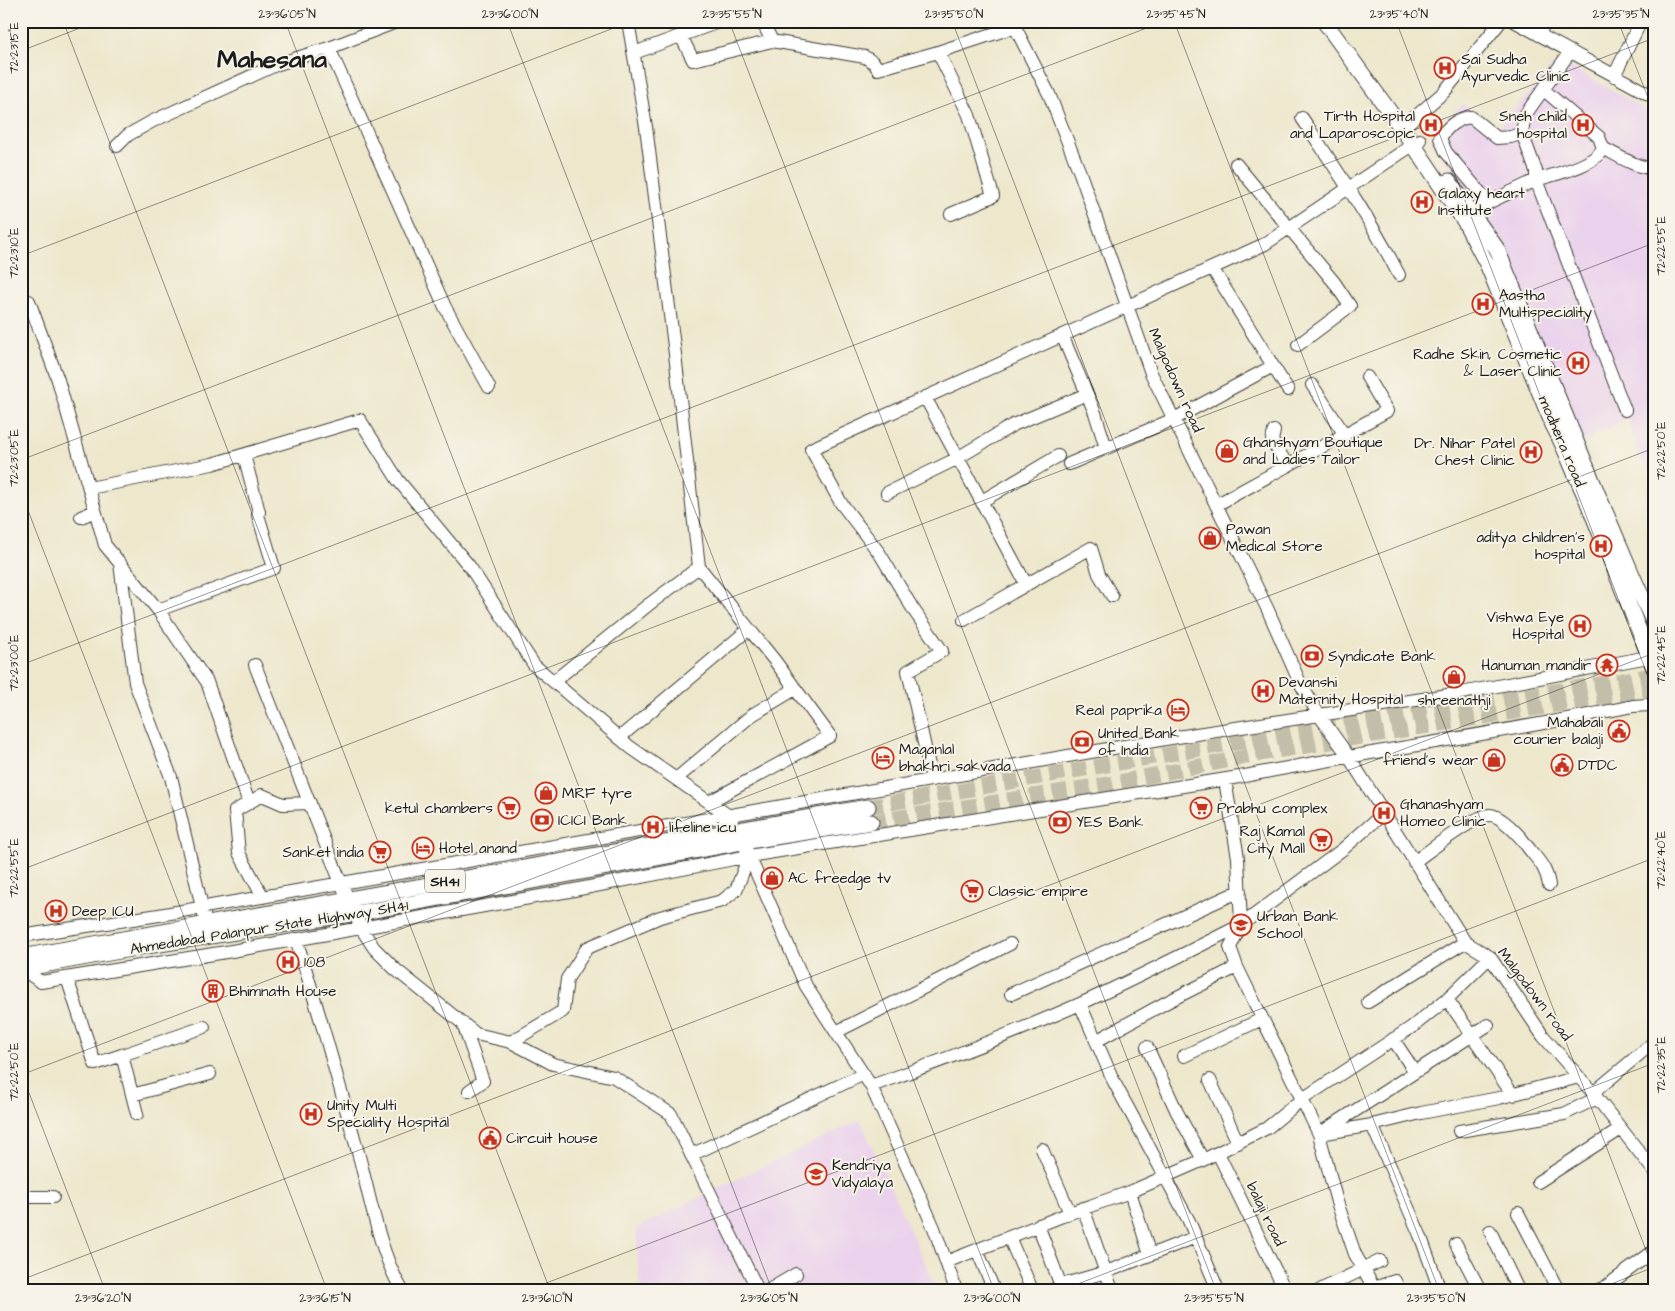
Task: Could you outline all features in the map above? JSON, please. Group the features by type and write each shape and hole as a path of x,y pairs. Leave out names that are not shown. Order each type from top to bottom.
{"main road":[{"name":"modhera road","path":"1324,21 1416,142 1465,222 1488,266 1575,474 1593,497 1651,662"},
{"path":"1334,21 1408,123 1416,142 1471,211 1497,248 1593,497 1654,623"},
{"name":"Ahmedabad Palanpur State Highway SH41","path":"22,965 355,913 743,843 853,817 868,807"},
{"name":"Ahmedabad Palanpur State Highway SH41","path":"853,817 872,828"},
{"name":"Ahmedabad Palanpur State Highway SH41","path":"22,965 206,924 348,898 743,843"}],"street":[{"path":"117,146 128,135 162,117 278,64 329,48 399,21"},
{"path":"628,21 646,127 673,334 699,567 749,628 830,736 709,802"},
{"path":"634,53 721,21"},
{"path":"762,21 772,41"},
{"path":"1408,123 1444,92 1501,21"},
{"path":"1514,21 1654,97"},
{"path":"1539,35 1545,21"},
{"path":"1614,76 1641,21"},
{"path":"681,36 693,60 772,41 865,57 874,63 878,69 938,52 1013,24"},
{"name":"Malgodown road","path":"1013,24 1050,94 1151,373 1267,608 1300,683 1319,715 1350,757 1465,942 1490,957 1543,1036 1580,1077 1654,1171"},
{"path":"329,48 445,306 489,387"},
{"path":"938,52 969,115 993,196 951,214"},
{"path":"1570,52 1525,115 1522,133 1536,172 1536,180 1625,410"},
{"path":"1544,90 1599,137 1603,148 1636,164 1651,169 1654,167"},
{"path":"1489,203 1446,152 1440,138 1447,127 1460,118 1471,117 1497,138 1511,137 1522,133"},
{"path":"1302,118 1348,188 1399,275"},
{"path":"932,779 908,671 942,651 913,609 880,554 840,503 811,449 1265,244 1416,142"},
{"path":"1471,211 1536,180 1569,170 1594,159 1603,148"},
{"path":"1236,164 1334,282 1350,306 1298,346"},
{"path":"1212,268 1288,390"},
{"path":"21,304 29,301 58,380 105,545 158,610 207,682 249,803"},
{"path":"1062,335 1095,413 1106,448"},
{"path":"982,501 1064,460 1106,448 1174,418 1273,366"},
{"path":"1216,505 1387,412 1367,377"},
{"path":"1312,384 1345,435"},
{"path":"887,493 958,458 1013,425 1087,394"},
{"path":"926,397 1026,584"},
{"path":"89,488 212,464 360,420 398,480 470,567 534,664 630,747 729,816 743,843 806,986 871,1086 934,1228 956,1290"},
{"path":"1274,431 1272,441 1288,466"},
{"path":"158,610 274,568 258,515 259,512 244,455"},
{"path":"81,517 95,511"},
{"path":"964,620 1091,548 1099,574 1112,596"},
{"path":"120,564 135,684 171,776 206,924"},
{"path":"554,682 648,605 699,567"},
{"path":"619,738 749,628"},
{"path":"21,936 202,908 1190,734 1651,662"},
{"path":"255,665 340,883 361,928 374,948 395,970 476,1034 511,1042 553,1064 614,1077 671,1114 758,1290"},
{"path":"676,779 752,715 795,689"},
{"path":"22,965 41,982 67,978 569,891 743,843 872,828 1225,780 1652,706"},
{"path":"1225,780 1238,858 1240,891 1241,925 1230,947 1237,967 1319,1134 1337,1202 1355,1254 1374,1289 1395,1281 1399,1290"},
{"path":"853,817 861,791"},
{"path":"263,897 239,853 235,811 262,795 283,804 310,804"},
{"path":"871,1086 940,1061 1080,1004 1241,925 1343,849 1384,813"},
{"path":"1414,862 1465,826 1488,815 1494,816 1522,838 1547,871 1549,885"},
{"path":"511,1042 563,1011 567,979 587,948 660,917 722,901 736,890 743,843"},
{"path":"1011,994 1240,891"},
{"path":"231,933 235,950"},
{"path":"296,939 346,1108 382,1241 392,1274 402,1290"},
{"path":"1368,1002 1465,942"},
{"path":"836,1032 1010,944"},
{"path":"946,1262 1038,1225 1130,1192 1218,1153 1267,1128 1301,1100 1394,1039 1447,999 1490,957"},
{"path":"1096,1041 1167,1002 1237,967"},
{"path":"67,978 95,1064 204,1026"},
{"path":"1447,999 1513,1095"},
{"path":"1080,1004 1114,1082 1190,1221 1218,1290"},
{"path":"1184,1056 1262,1019"},
{"path":"463,1024 483,1081 469,1090"},
{"path":"1319,1134 1488,1025"},
{"path":"1394,1039 1415,1072"},
{"path":"1459,1131 1564,1114 1595,1096 1654,1042"},
{"path":"1147,1047 1181,1120 1203,1160"},
{"path":"122,1055 137,1114"},
{"path":"132,1095 210,1074"},
{"path":"692,1155 864,1074"},
{"path":"1319,1134 1513,1095 1580,1077"},
{"path":"1210,1080 1238,1143"},
{"path":"1372,1124 1420,1235 1440,1290"},
{"path":"1538,1182 1621,1129"},
{"path":"1042,1149 1070,1213"},
{"name":"balaji road","path":"1218,1153 1285,1290"},
{"path":"1130,1192 1150,1255"},
{"path":"21,1196 53,1197"},
{"path":"1083,1208 1112,1290"},
{"path":"1518,1213 1558,1290"},
{"path":"1038,1225 1057,1288 1106,1272 1196,1237"},
{"path":"1490,1231 1518,1290"},
{"path":"1008,1237 1032,1290"},
{"path":"1456,1244 1480,1290"},
{"path":"977,1250 994,1290"},
{"path":"1602,1289 1654,1251"},
{"path":"1320,1290 1364,1270 1380,1260"},
{"path":"769,1290 796,1274"}],"shaded area":[{"path":"1558,60 1654,114 1654,473 1640,458 1628,418 1582,442 1501,244 1431,140 1463,104 1496,131"},
{"name":"Kendriya Vidyalaya","path":"860,1120 937,1290 640,1290 636,1228"}],"tunnel":[{"path":"868,807 1187,751 1654,675"},
{"path":"871,822 1108,784 1276,751 1654,689"}],"place":[{"name":"Sai Sudha Ayurvedic Clinic","path":"1445,68"},
{"name":"Tirth Hospital and Laparoscopic","path":"1431,125"},
{"name":"Sneh child hospital","path":"1583,125"},
{"name":"Galaxy heart Institute","path":"1422,202"},
{"name":"Aastha Multispeciality","path":"1483,304"},
{"name":"Radhe Skin, Cosmetic & Laser Clinic","path":"1578,363"},
{"name":"Ghanshyam Boutique and Ladies Tailor","path":"1227,451"},
{"name":"Dr. Nihar Patel Chest Clinic","path":"1531,452"},
{"name":"Pawan Medical Store","path":"1210,538"},
{"name":"aditya children's hospital","path":"1601,546"},
{"name":"Vishwa Eye Hospital","path":"1580,626"},
{"name":"Syndicate Bank","path":"1312,656"},
{"name":"Hanuman mandir","path":"1607,665"},
{"name":"shreenathji","path":"1454,677"},
{"name":"Devanshi Maternity Hospital","path":"1263,691"},
{"name":"Real paprika","path":"1178,710"},
{"name":"Mahabali courier balaji","path":"1619,731"},
{"name":"United Bank of India","path":"1082,742"},
{"name":"Maganlal bhakhri sakvada","path":"883,758"},
{"name":"friend's wear","path":"1494,760"},
{"name":"DTDC","path":"1562,765"},
{"name":"MRF tyre","path":"546,793"},
{"name":"ketul chambers","path":"509,808"},
{"name":"Prabhu complex","path":"1201,808"},
{"name":"Ghanashyam Homeo Clinic","path":"1384,813"},
{"name":"ICICI Bank","path":"542,820"},
{"name":"YES Bank","path":"1060,822"},
{"name":"lifeline icu","path":"653,827"},
{"name":"Raj Kamal City Mall","path":"1321,840"},
{"name":"Hotel anand","path":"423,848"},
{"name":"Sanket india","path":"380,852"},
{"name":"AC freedge tv","path":"772,878"},
{"name":"Classic empire","path":"972,891"},
{"name":"Deep ICU","path":"56,911"},
{"name":"Urban Bank School","path":"1241,925"},
{"name":"108","path":"288,962"},
{"name":"Bhimnath House","path":"213,991"},
{"name":"Unity Multi Speciality Hospital","path":"311,1114"},
{"name":"Circuit house","path":"490,1138"},
{"name":"Kendriya Vidyalaya","path":"816,1174"}],"district":[{"name":"Mahesana","path":"272,58"}]}
